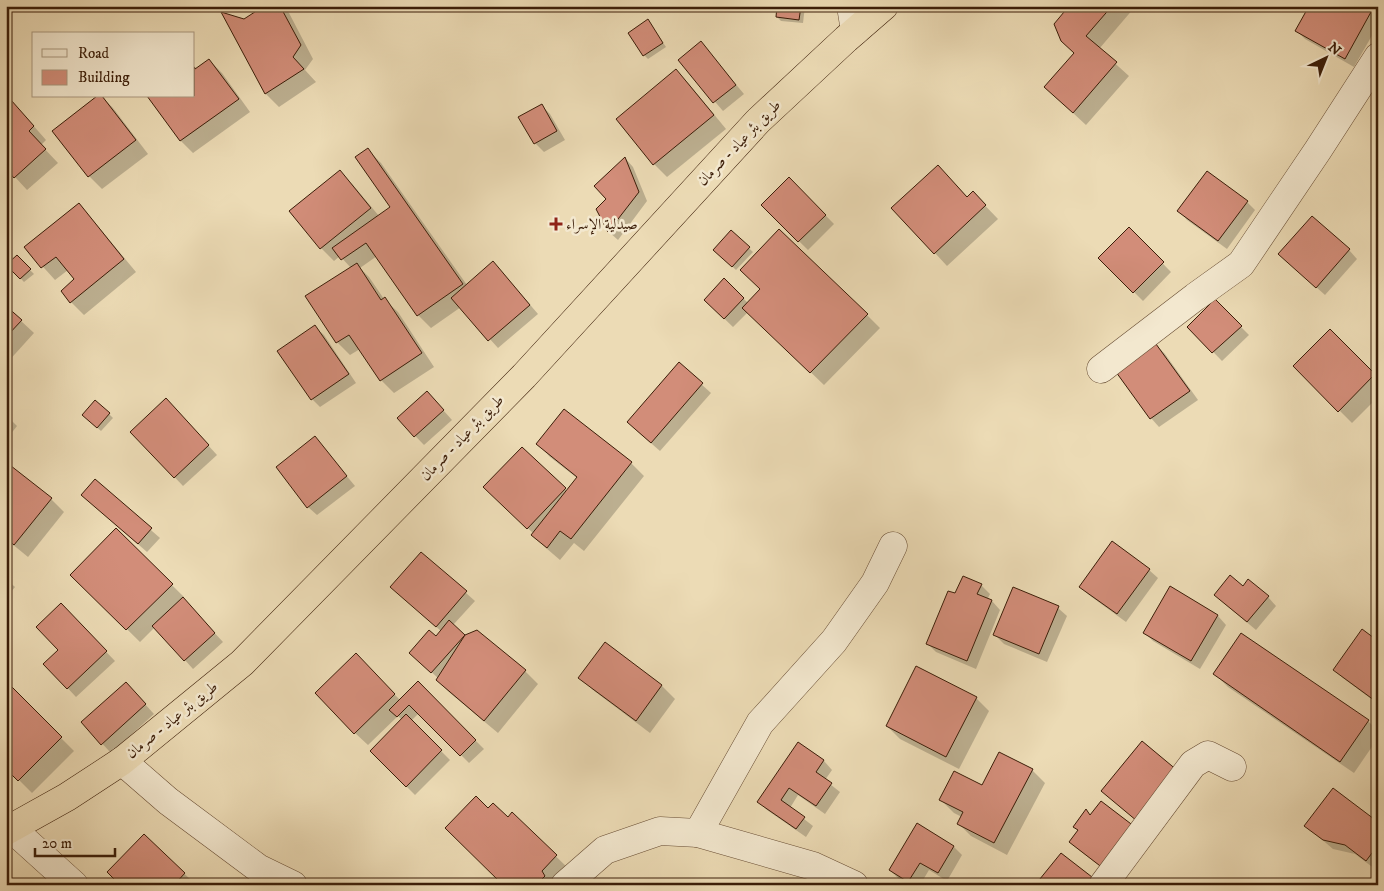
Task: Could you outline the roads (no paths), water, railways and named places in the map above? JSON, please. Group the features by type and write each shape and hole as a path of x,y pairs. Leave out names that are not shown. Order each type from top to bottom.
{"highway":[{"name":"طريق بئر عياد - صرمان","path":"8,829 67,797 122,761 242,663 524,376 853,19 884,6"}],"street":[{"path":"1100,369 1241,264 1378,57"},
{"path":"698,833 760,723 834,641 875,583 893,546"},
{"path":"1103,885 1193,764 1208,754 1232,767"},
{"path":"122,761 168,801 258,868 292,885"},
{"path":"8,829 74,885"},
{"path":"565,885 605,850 660,831 698,833 813,866 854,885"}],"place":[{"name":"صيدلية الإسراء","path":"556,224"}]}
